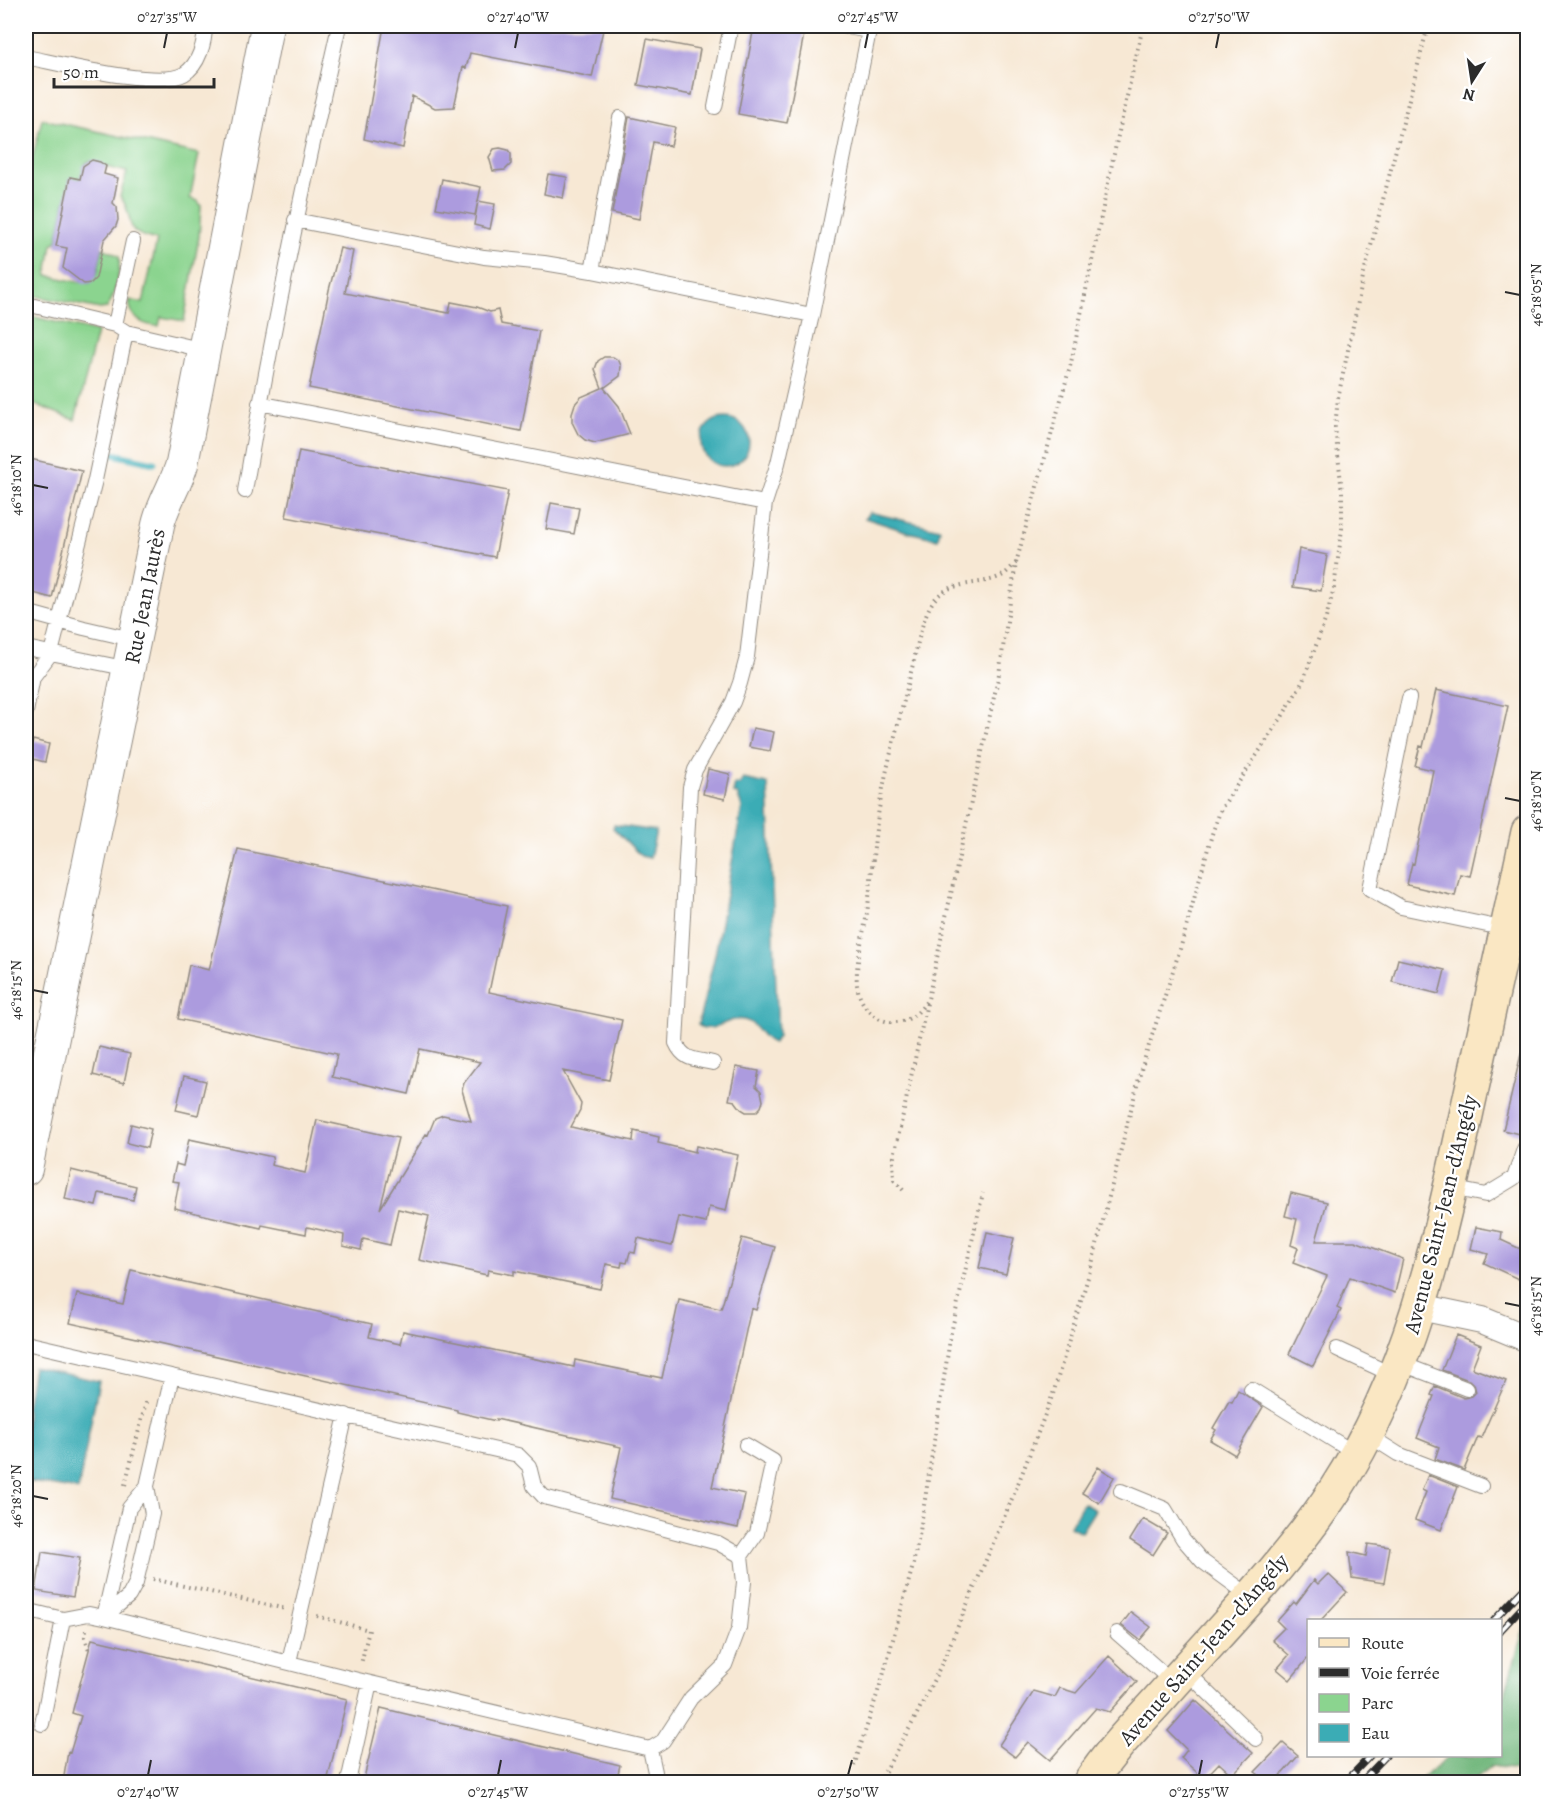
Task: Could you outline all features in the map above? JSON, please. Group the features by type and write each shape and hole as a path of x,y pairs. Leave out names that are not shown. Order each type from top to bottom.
{"main road":[{"name":"Avenue Saint-Jean-d'Angély","path":"1090,1782 1117,1746 1251,1597 1312,1522 1362,1445 1398,1370 1419,1307 1450,1188 1506,929 1525,854"}],"street":[{"name":"Rue Jean Jaurès","path":"26,1169 158,525 165,501 182,464 267,26"},
{"path":"1419,1307 1482,1320 1527,1339"}],"lane":[{"path":"26,57 142,79 165,80 184,74 198,61 205,26"},
{"path":"245,491 296,220 339,26"},
{"path":"715,107 731,26"},
{"path":"713,1062 686,1057 680,1053 676,1043 690,787 694,770 733,702 741,683 747,657 765,504 778,463 812,315 870,28 842,26"},
{"path":"592,271 620,118"},
{"path":"296,220 484,257 544,262 812,315"},
{"path":"26,712 33,677 51,652 95,480 121,329 133,241"},
{"path":"26,304 204,350"},
{"path":"260,403 765,504"},
{"path":"26,612 59,621 132,655"},
{"path":"26,648 51,652 132,655"},
{"path":"1409,698 1370,889 1401,907 1506,929"},
{"path":"1450,1188 1486,1195 1514,1178 1524,1149"},
{"path":"26,1343 518,1455 529,1466 534,1486 544,1497 718,1543 741,1556"},
{"path":"1337,1349 1398,1370 1467,1389"},
{"path":"104,1617 129,1596 136,1583 152,1514 147,1486 172,1376"},
{"path":"1251,1389 1362,1445 1398,1454 1481,1486"},
{"path":"289,1662 346,1416"},
{"path":"26,1610 63,1619 89,1614 104,1617 650,1749 663,1741 691,1698 725,1665 739,1628 744,1582 741,1556 757,1533 773,1461 746,1445"},
{"path":"104,1617 129,1508 147,1486"},
{"path":"1120,1491 1165,1509 1183,1539 1202,1561 1251,1597"},
{"path":"42,1724 63,1619"},
{"path":"1117,1633 1179,1676 1256,1739"},
{"path":"348,1782 364,1681"},
{"path":"650,1749 655,1772 654,1782"}],"path":[{"path":"903,1190 894,1180 893,1161 999,674 1016,563 1071,363 1143,26"},
{"path":"879,1782 913,1722 944,1659 1053,1394 1092,1264 1141,1070 1181,946 1221,809 1303,681 1326,618 1334,588 1342,529 1342,492 1335,428 1338,398 1366,262 1428,26"},
{"path":"928,999 920,1011 911,1018 892,1022 880,1019 870,1012 862,1003 858,990 857,976 884,778 929,610 936,598 958,585 982,582 1003,575 1016,563"},
{"path":"854,1766 883,1676 912,1569 951,1333 983,1193"},
{"path":"136,1583 154,1579 369,1630 364,1681"}],"green space":[{"path":"42,119 199,154 190,198 198,201 201,206 199,237 184,321 161,317 159,326 153,326 142,323 134,316 129,300 143,303 157,240 145,237 133,229 120,196 127,172 91,161 86,163 80,179 70,178 57,241 52,244 47,275 90,283 97,274 103,248 119,256 118,276 110,303 107,308 100,309 26,294 26,185"},
{"path":"26,315 97,332 75,420 26,401"},
{"path":"1527,1618 1527,1768 1523,1771 1492,1766 1471,1782 1416,1782 1449,1757 1502,1757 1502,1704"}],"water":[{"path":"725,418 742,425 749,442 742,459 725,466 708,459 701,442 708,425"},
{"path":"869,512 940,529 938,539 865,518"},
{"path":"743,779 768,784 778,1037 773,1043 765,1038 753,1024 744,1020 709,1028 698,1025 715,955 742,807 737,794 733,793 735,784 739,785"},
{"path":"614,825 656,831 650,858 641,856 613,828"},
{"path":"33,1367 99,1381 78,1490 26,1481 26,1407"},
{"path":"1083,1503 1095,1510 1081,1532 1070,1526"}],"building":[{"path":"384,26 604,26 592,77 470,53 466,68 463,67 454,107 435,108 412,96 403,148 364,139"},
{"path":"754,26 785,26 805,29 787,123 738,114"},
{"path":"647,39 700,49 692,95 638,85"},
{"path":"629,117 675,127 671,146 653,142 639,219 612,213"},
{"path":"494,149 508,150 511,154 511,164 505,170 493,171 489,157"},
{"path":"92,160 106,166 104,174 118,178 113,203 117,207 118,220 116,226 104,240 96,278 91,283 84,284 63,268 67,248 56,246 70,177 80,179 83,166"},
{"path":"548,174 567,177 563,198 544,194"},
{"path":"442,179 481,187 475,215 436,208"},
{"path":"478,201 495,204 490,229 474,225"},
{"path":"340,248 353,251 345,293 449,313 451,302 490,312 498,310 501,324 539,331 521,431 309,388"},
{"path":"604,357 613,357 619,361 621,366 620,376 604,388 619,406 630,434 595,443 585,440 578,434 572,422 572,413 581,397 602,388 595,369 598,361"},
{"path":"299,451 508,491 495,557 286,517"},
{"path":"26,458 82,471 52,598 26,591"},
{"path":"551,503 579,508 574,534 546,529"},
{"path":"1299,549 1327,555 1321,591 1293,587"},
{"path":"1436,690 1508,706 1470,876 1460,874 1455,896 1407,885 1412,863 1414,864 1433,770 1415,766 1420,746 1423,747"},
{"path":"753,728 774,732 770,751 749,747"},
{"path":"33,740 49,744 45,762 29,758"},
{"path":"708,769 730,774 725,799 703,794"},
{"path":"238,849 507,906 489,992 622,1020 609,1080 563,1071 581,1104 571,1127 633,1141 634,1131 659,1137 658,1143 695,1152 696,1146 738,1155 726,1211 709,1207 706,1223 679,1217 672,1246 638,1238 635,1253 630,1252 627,1263 622,1262 621,1267 606,1264 600,1289 514,1271 514,1275 488,1270 487,1275 419,1260 429,1216 398,1209 390,1245 363,1239 361,1250 343,1246 344,1235 307,1227 306,1234 262,1225 261,1228 174,1208 179,1182 172,1181 176,1164 183,1166 189,1139 273,1157 271,1165 305,1173 317,1120 398,1138 380,1209 426,1134 428,1135 435,1118 443,1115 471,1121 462,1090 464,1083 480,1062 420,1049 409,1094 332,1077 337,1054 178,1019 189,965 209,970"},
{"path":"1398,959 1445,970 1439,994 1392,982"},
{"path":"99,1047 130,1054 124,1083 93,1075"},
{"path":"1521,1054 1527,1055 1527,1136 1503,1130"},
{"path":"736,1067 759,1071 756,1086 761,1091 763,1101 756,1112 746,1112 735,1101 729,1100"},
{"path":"184,1076 206,1081 198,1115 176,1110"},
{"path":"131,1124 151,1129 147,1148 127,1143"},
{"path":"71,1170 136,1186 133,1200 99,1193 96,1206 65,1199"},
{"path":"1291,1193 1327,1202 1316,1241 1355,1241 1403,1259 1395,1293 1350,1277 1337,1308 1341,1310 1313,1366 1289,1354 1327,1276 1293,1263 1298,1248 1291,1245 1297,1219 1285,1216"},
{"path":"1476,1227 1502,1232 1501,1240 1527,1252 1527,1283 1484,1263 1488,1254 1471,1249"},
{"path":"987,1232 1014,1238 1006,1274 979,1268"},
{"path":"742,1238 775,1247 756,1310 751,1308 712,1487 745,1494 738,1528 610,1499 621,1447 496,1419 496,1421 457,1412 457,1410 70,1323 77,1294 123,1304 131,1270 372,1324 369,1337 400,1344 403,1331 574,1367 575,1360 662,1378 679,1300 721,1309"},
{"path":"1456,1335 1481,1345 1472,1368 1506,1381 1464,1470 1435,1459 1439,1447 1417,1438 1434,1396 1431,1395 1435,1386 1464,1398 1476,1392 1471,1381 1442,1370"},
{"path":"1238,1390 1263,1407 1235,1455 1210,1440 1216,1430 1213,1428"},
{"path":"1098,1467 1114,1477 1099,1503 1082,1493"},
{"path":"1428,1475 1458,1487 1441,1530 1415,1520 1426,1492 1422,1490"},
{"path":"1143,1519 1167,1533 1153,1555 1130,1540"},
{"path":"1368,1544 1390,1547 1384,1583 1352,1578 1349,1552 1366,1556"},
{"path":"42,1552 80,1558 73,1597 36,1591"},
{"path":"1328,1574 1347,1592 1322,1619 1307,1619 1307,1659 1290,1680 1277,1669 1289,1655 1272,1640 1284,1628 1277,1621 1294,1602 1296,1604 1314,1580 1318,1584"},
{"path":"1131,1612 1151,1627 1140,1640 1121,1625"},
{"path":"92,1639 347,1699 327,1782 63,1782 68,1752 70,1753 81,1716 72,1713"},
{"path":"1109,1656 1137,1682 1110,1712 1096,1708 1050,1760 1028,1742 1015,1757 999,1745 1034,1691 1055,1697 1060,1688 1076,1693"},
{"path":"1195,1700 1253,1753 1232,1775 1219,1763 1204,1779 1181,1758 1187,1750 1168,1731"},
{"path":"381,1708 620,1765 616,1782 363,1782"},
{"path":"1283,1743 1298,1756 1275,1782 1269,1782 1255,1772"}],"waterway":[{"path":"113,454 154,463"}],"railway":[{"path":"1495,1619 1528,1584"},
{"path":"1502,1629 1528,1601"},
{"path":"1345,1782 1369,1757"},
{"path":"1361,1782 1385,1757"}]}
